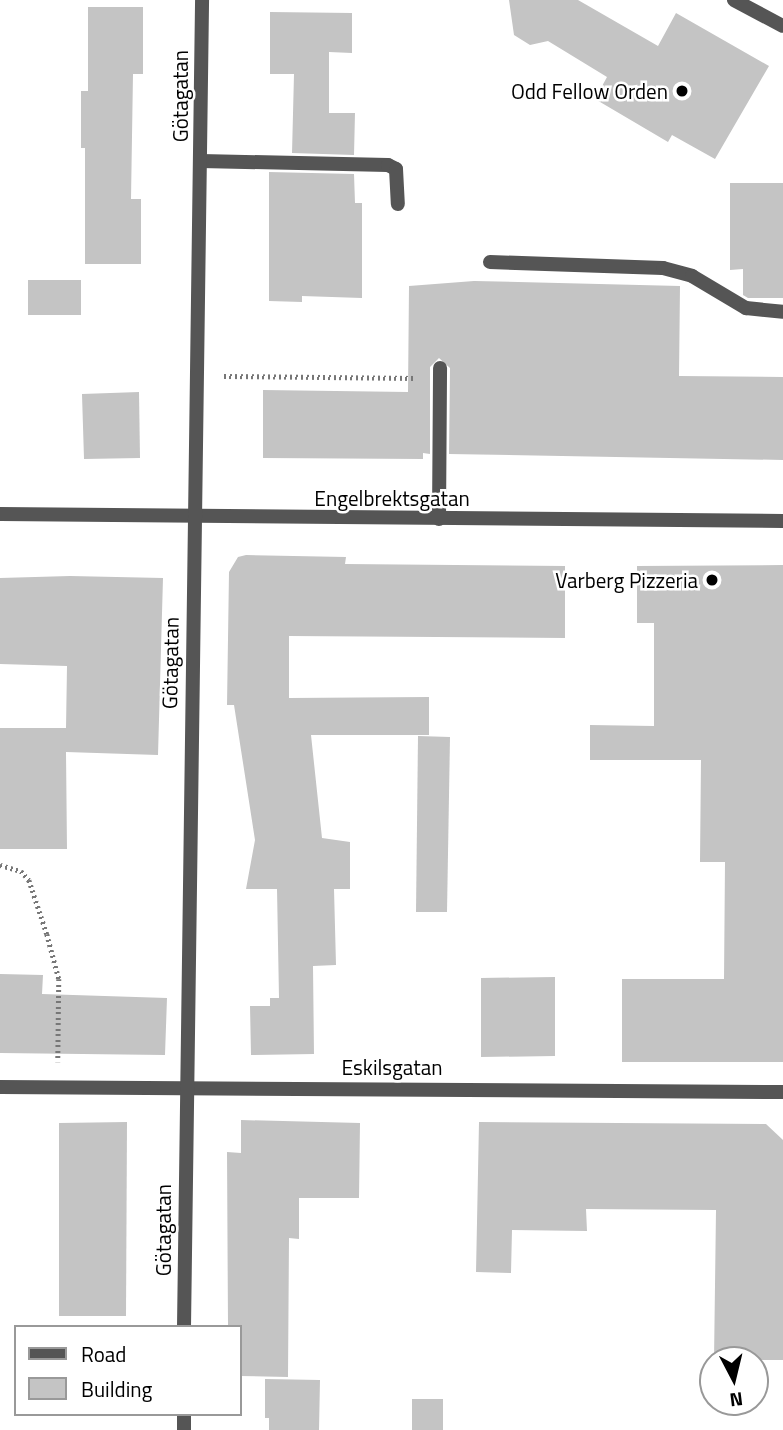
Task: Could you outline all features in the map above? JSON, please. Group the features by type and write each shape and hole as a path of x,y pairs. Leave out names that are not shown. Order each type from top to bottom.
{"street":[{"name":"Götagatan","path":"184,1325 185,1088 202,0"},
{"path":"734,0 783,26"},
{"path":"201,161 388,165 396,169 398,204"},
{"path":"490,262 663,268 692,276 746,309 783,312"},
{"path":"439,519 440,373"},
{"name":"Engelbrektsgatan","path":"0,514 193,518 783,521"},
{"name":"Eskilsgatan","path":"0,1087 783,1092"}],"path":[{"path":"196,376 440,373"},
{"path":"0,865 21,871 29,880 59,979 57,1087"}],"building":[{"name":"Odd Fellow Orden","path":"509,0 578,0 658,46 676,13 769,66 715,159 672,135 668,142 595,99 607,77 548,41 530,45 514,35"},
{"path":"88,7 143,7 143,74 133,74 131,199 141,199 141,264 85,264 85,148 81,148 81,91 88,91"},
{"path":"270,12 352,13 352,53 329,52 329,113 355,113 354,155 292,153 294,74 270,74"},
{"path":"269,172 354,174 355,203 362,203 362,298 302,296 302,302 269,301"},
{"path":"730,183 783,183 783,298 748,298 743,295 743,269 730,270"},
{"path":"28,280 81,280 81,315 28,315"},
{"path":"474,281 680,286 679,376 783,377 783,460 449,454 450,368 439,358 430,367 430,454 423,453 423,459 263,458 263,390 408,392 409,286"},
{"path":"139,392 140,458 84,459 82,394"},
{"path":"238,557 346,557 345,564 565,566 565,638 289,636 289,698 429,697 429,735 311,735 322,838 350,842 350,889 334,889 336,965 313,966 314,1054 251,1055 250,1006 270,1006 270,998 279,998 277,889 246,889 255,840 234,705 227,705 229,572"},
{"path":"783,565 783,1062 622,1062 622,979 724,979 725,862 700,862 701,760 590,760 590,725 654,726 654,623 637,623 637,566"},
{"path":"0,578 163,578 158,755 66,752 67,849 0,849 0,728 66,728 67,666 0,664"},
{"path":"418,736 450,737 447,912 416,912"},
{"path":"0,974 43,975 42,994 167,998 165,1055 0,1053"},
{"path":"555,977 555,1056 481,1057 481,978"},
{"path":"241,1120 360,1123 359,1198 299,1198 299,1239 289,1238 288,1377 242,1376 242,1325 228,1325 227,1152 241,1153"},
{"path":"127,1122 126,1316 59,1316 59,1123"},
{"path":"479,1122 766,1124 783,1140 783,1360 769,1360 769,1346 714,1346 716,1210 586,1209 587,1231 512,1230 511,1273 476,1272"},
{"path":"265,1379 320,1380 319,1430 269,1430 269,1418 265,1418"},
{"path":"412,1399 443,1399 443,1430 412,1430"}],"place":[{"name":"Odd Fellow Orden","path":"682,91"},
{"name":"Varberg Pizzeria","path":"712,580"}]}
